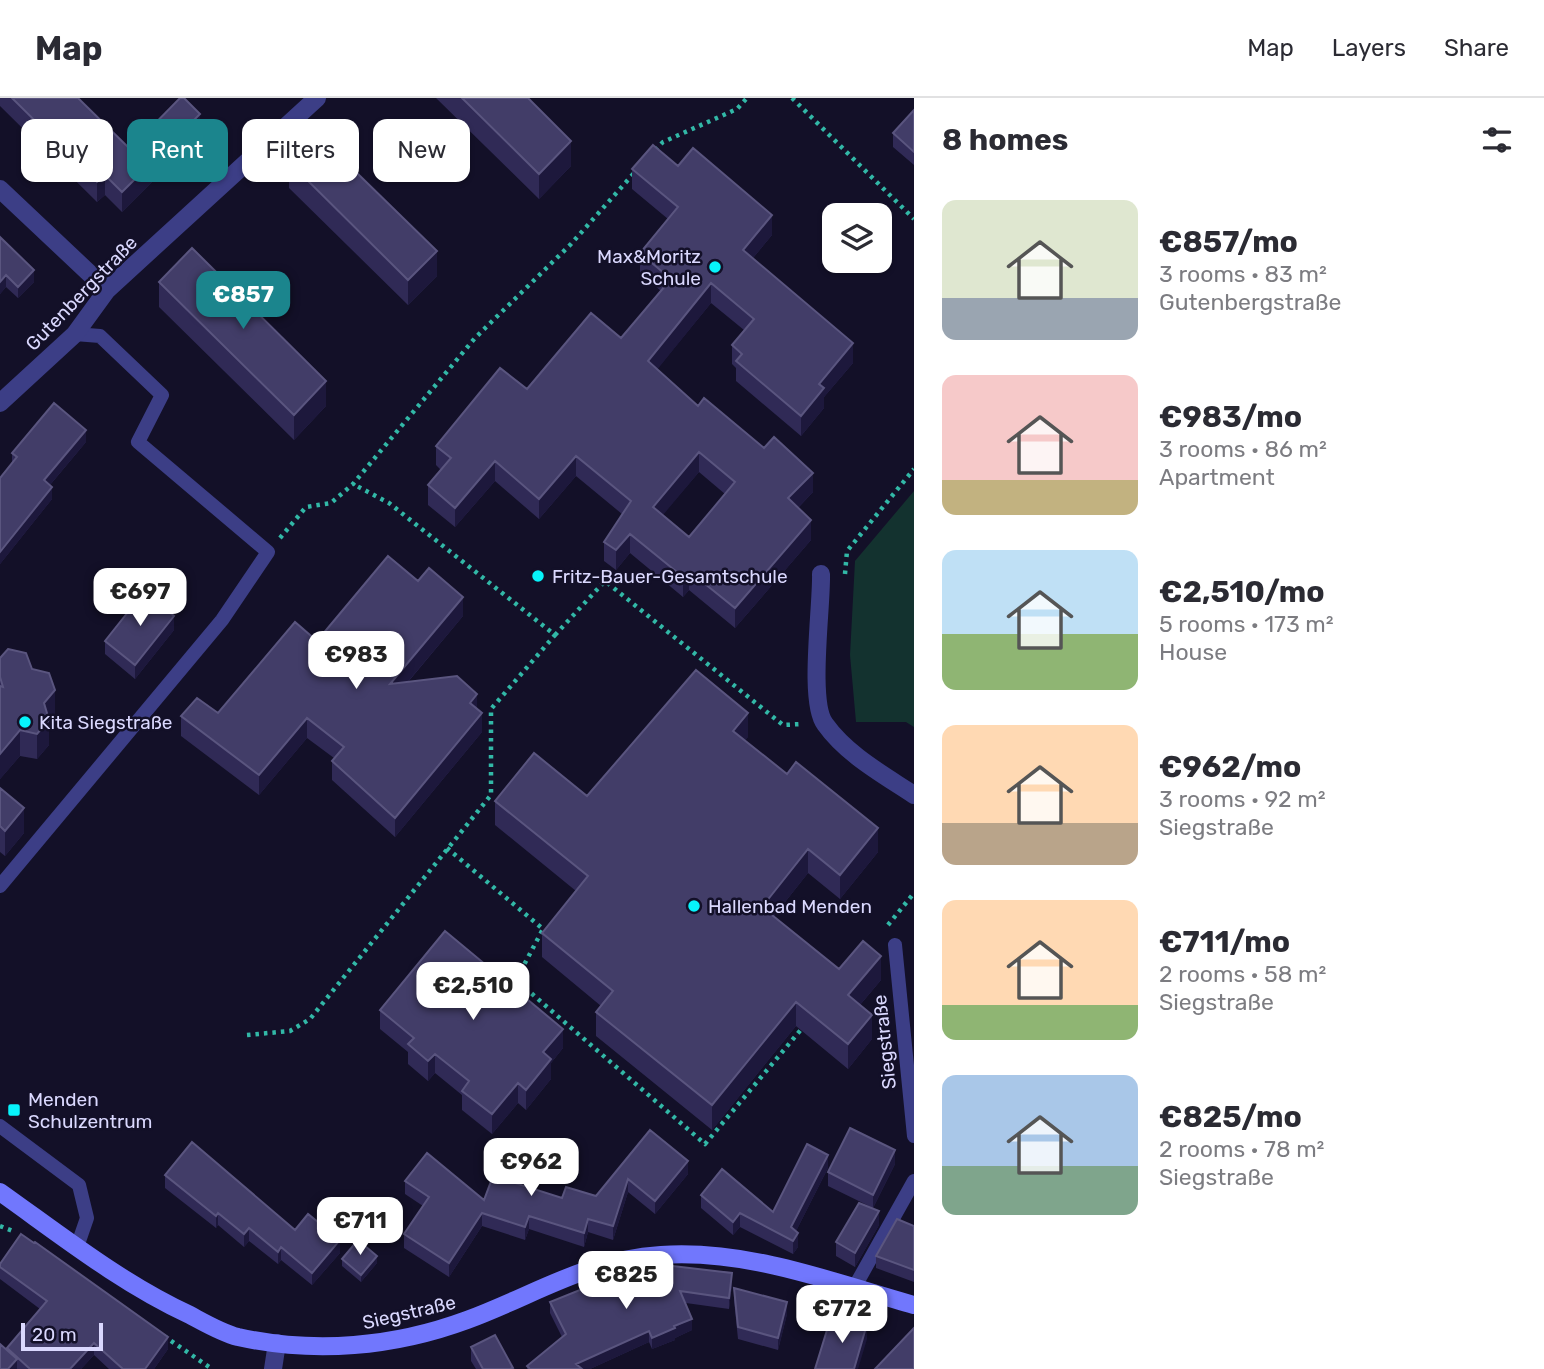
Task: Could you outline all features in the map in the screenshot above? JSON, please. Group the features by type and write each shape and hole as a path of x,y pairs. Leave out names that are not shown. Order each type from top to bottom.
{"main road":[{"name":"Siegstraße","path":"0,1192 110,1272 163,1303 236,1336 276,1343 346,1347 407,1337 467,1320 568,1275 616,1261 662,1255 729,1257 774,1266 914,1305"}],"street":[{"name":"Gutenbergstraße","path":"0,404 75,334 107,290 317,98"},
{"path":"0,189 107,290"},
{"path":"821,574 816,692 823,723 856,755 914,795"},
{"path":"273,1369 276,1343"}],"lane":[{"path":"0,886 222,620 268,552 138,442 162,395 100,336 75,334"},
{"name":"Siegstraße","path":"895,945 914,1136"},
{"path":"0,1126 79,1185 87,1218 77,1247"},
{"path":"854,1288 914,1181"}],"path":[{"path":"654,152 663,142 737,109 747,98"},
{"path":"792,98 914,219"},
{"path":"268,552 306,508 331,503 352,484 475,338 571,244 645,162"},
{"path":"845,575 847,551 914,469"},
{"path":"352,484 389,503 555,635"},
{"path":"247,1035 290,1031 310,1019 491,795 491,709 605,581 783,725 823,723"},
{"path":"447,848 543,929 516,980 705,1144 810,1018"},
{"path":"879,935 914,893"},
{"path":"162,1335 212,1369"}],"green space":[{"path":"914,491 914,727 906,722 856,722 850,655 855,561"}],"building":[{"path":"12,98 78,98 99,119 33,119"},
{"path":"180,98 184,98 200,114 195,119 159,119"},
{"path":"462,98 528,98 571,141 539,174"},
{"path":"914,110 914,152 893,133"},
{"path":"113,132 127,146 127,182 132,182 122,192 112,182"},
{"path":"653,145 678,166 693,148 772,215 743,250 853,343 819,384 824,388 801,416 736,361 742,354 732,345 754,319 711,283 648,361 698,406 704,398 764,448 774,437 813,473 788,498 811,520 735,608 689,571 683,577 630,534 616,550 604,542 631,501 576,456 539,499 495,461 455,508 428,485 451,458 436,446 500,368 527,389 591,313 621,338 671,279 640,253 678,207 632,169","holes":["699,452 735,482 689,537 653,507"]},
{"path":"359,175 437,251 408,280 309,182 359,182"},
{"path":"0,237 34,270 18,287 6,275 0,282"},
{"path":"192,248 326,381 294,415 159,282"},
{"path":"54,403 86,430 44,480 52,487 0,552 0,478 17,457 12,453"},
{"path":"388,556 418,581 429,568 463,597 390,684 457,676 477,694 470,703 482,713 395,818 332,761 344,747 307,718 259,775 181,716 197,698 218,713 295,622 317,641"},
{"path":"144,592 174,616 135,665 105,641"},
{"name":"Kita Siegstraße","path":"8,649 26,653 32,669 49,673 55,690 44,703 49,720 37,734 20,730 0,754 0,686 3,687 0,658"},
{"name":"Hallenbad Menden","path":"696,670 748,713 733,731 787,774 796,762 878,828 840,875 808,849 762,907 839,969 863,941 881,956 848,995 872,1015 848,1044 796,1002 712,1105 596,1012 613,991 542,933 588,876 495,801 534,753 587,796"},
{"path":"0,788 24,808 5,831 0,826"},
{"path":"445,931 563,1029 543,1052 551,1059 526,1090 518,1083 492,1114 462,1091 469,1081 435,1054 428,1061 408,1044 414,1038 380,1010"},
{"path":"850,1128 895,1150 873,1195 828,1172"},
{"path":"650,1130 688,1161 655,1201 628,1179 613,1226 588,1219 584,1233 529,1216 525,1227 482,1213 449,1263 404,1234 429,1197 405,1181 427,1153 484,1200 493,1176 562,1198 566,1187 596,1196"},
{"path":"192,1142 295,1230 308,1214 340,1240 312,1273 281,1247 278,1252 249,1228 244,1234 218,1213 216,1216 165,1175"},
{"path":"807,1144 828,1155 791,1227 798,1233 793,1241 740,1213 733,1222 701,1195 722,1169 773,1212"},
{"path":"859,1203 879,1211 855,1253 836,1242"},
{"path":"897,1219 914,1226 914,1270 876,1256"},
{"path":"21,1234 168,1337 145,1369 123,1369 94,1343 70,1369 30,1369 7,1348 47,1301 0,1267"},
{"path":"358,1240 377,1256 361,1275 342,1259"},
{"path":"647,1263 732,1273 729,1298 680,1291 692,1319 674,1326 675,1328 652,1338 649,1331 576,1364 582,1369 530,1369 527,1366 566,1334 550,1302"},
{"path":"734,1288 787,1302 778,1338 738,1327"},
{"path":"840,1317 867,1324 854,1369 815,1369 827,1330"},
{"path":"914,1328 914,1369 875,1369"},
{"path":"495,1335 513,1368 483,1369 471,1347"},
{"path":"0,1344 17,1359 8,1369 0,1369"}],"place":[{"name":"Max&Moritz Schule","path":"715,267"},
{"name":"Fritz-Bauer-Gesamtschule","path":"538,576"},
{"name":"Kita Siegstraße","path":"25,722"},
{"name":"Hallenbad Menden","path":"694,906"},
{"name":"Menden Schulzentrum","path":"14,1110"}]}
